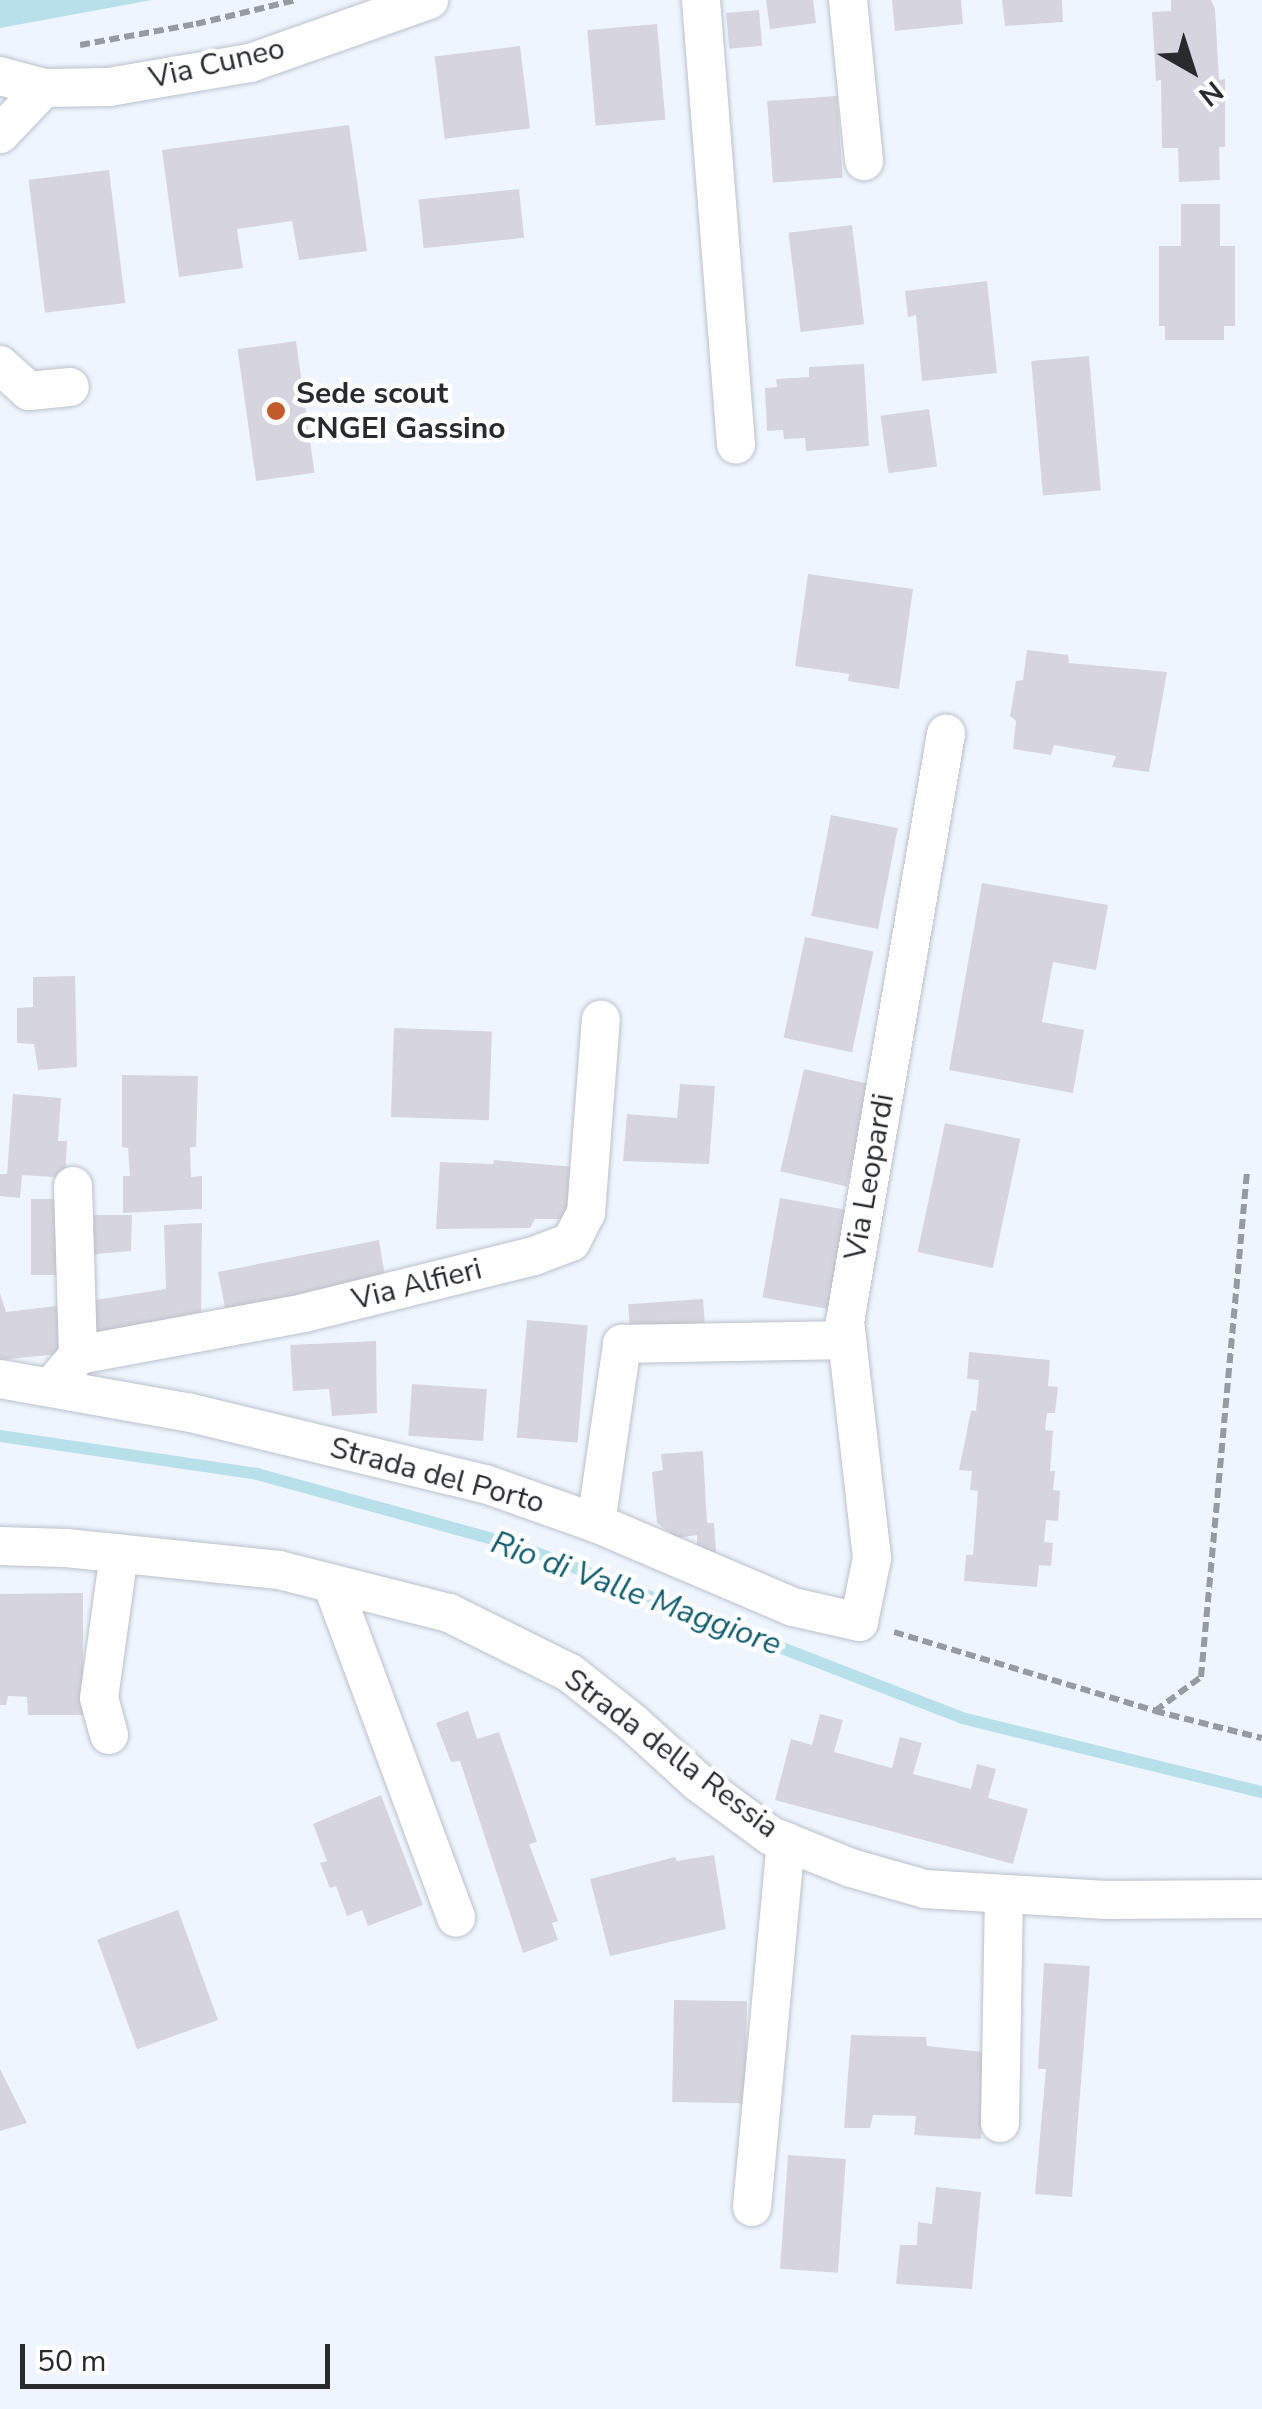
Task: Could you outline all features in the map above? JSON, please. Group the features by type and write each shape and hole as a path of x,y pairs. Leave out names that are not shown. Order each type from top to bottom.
{"street":[{"name":"Via Cuneo","path":"0,76 44,88 110,86 250,63 429,0"},
{"path":"701,0 736,445"},
{"path":"848,0 864,160"},
{"path":"0,134 44,88"},
{"path":"0,366 29,391 70,387"},
{"name":"Via Leopardi","path":"860,1622 872,1558 845,1322 946,734"},
{"name":"Via Alfieri","path":"78,1355 304,1313 534,1256 572,1242 586,1213 600,1020"},
{"path":"52,1386 78,1355 73,1186"},
{"path":"596,1524 622,1344 847,1340"},
{"name":"Strada del Porto","path":"0,1379 190,1413 485,1484 596,1524 793,1607 860,1622"},
{"name":"Strada della Ressia","path":"0,1546 119,1553 279,1570 448,1613 570,1674 633,1722 698,1783 786,1842 851,1868 925,1889 1106,1900 1262,1898"},
{"path":"109,1735 99,1698 119,1553"},
{"path":"332,1584 456,1918"},
{"name":"Strada della Ressia","path":"752,2207 786,1842"},
{"path":"1000,2122 1004,1894"}],"path":[{"path":"78,45 196,24 296,0"},
{"path":"1155,1711 1201,1677 1246,1172"},
{"path":"860,1622 1155,1711 1262,1738"}],"water":[{"path":"0,0 152,0 0,28"}],"building":[{"path":"766,0 813,0 816,23 770,29"},
{"path":"892,0 961,0 963,24 895,31"},
{"path":"1002,0 1062,0 1063,22 1005,26"},
{"path":"1171,0 1211,0 1215,9 1219,80 1225,79 1225,147 1219,147 1220,180 1179,182 1178,148 1162,148 1161,80 1156,81 1152,12 1171,11"},
{"path":"759,10 762,46 729,49 726,13"},
{"path":"657,24 665,120 596,126 587,30"},
{"path":"520,46 530,128 445,139 435,56"},
{"path":"837,96 843,178 773,183 767,101"},
{"path":"349,125 367,251 299,260 292,221 237,229 243,268 179,277 162,150"},
{"path":"109,170 125,303 45,313 29,180"},
{"path":"519,189 524,238 424,248 419,200"},
{"path":"1181,204 1220,204 1220,246 1235,246 1235,326 1224,326 1224,340 1165,340 1165,326 1159,326 1159,246 1181,246"},
{"path":"852,225 864,324 801,332 788,233"},
{"path":"987,281 997,373 922,381 916,315 908,317 905,291"},
{"name":"Sede scout CNGEI Gassino","path":"296,341 315,473 256,481 238,349"},
{"path":"1089,356 1101,490 1043,496 1031,361"},
{"path":"864,364 869,446 806,451 805,438 784,439 783,430 767,431 765,388 777,387 776,379 809,377 809,367"},
{"path":"929,409 937,466 889,473 880,416"},
{"path":"808,574 913,589 899,689 848,681 849,674 795,666"},
{"path":"1027,650 1068,655 1069,663 1167,672 1149,772 1112,767 1116,756 1054,745 1051,755 1013,749 1016,721 1010,716 1016,681 1023,680"},
{"path":"831,815 898,828 878,929 811,916"},
{"path":"982,883 1108,905 1096,970 1053,962 1042,1022 1084,1030 1073,1093 949,1070"},
{"path":"805,937 873,952 852,1052 784,1038"},
{"path":"75,976 77,1067 38,1070 34,1044 17,1043 17,1008 33,1007 33,977"},
{"path":"394,1028 492,1031 489,1120 391,1117"},
{"path":"804,1069 870,1084 847,1187 780,1171"},
{"path":"122,1075 198,1076 196,1147 190,1147 191,1177 202,1176 202,1209 123,1213 123,1176 130,1176 128,1148 122,1147"},
{"path":"680,1084 715,1086 709,1164 623,1161 627,1114 677,1118"},
{"path":"13,1094 61,1098 58,1141 67,1141 65,1178 22,1175 20,1198 0,1196 0,1174 7,1174"},
{"path":"945,1123 1020,1139 993,1268 918,1252"},
{"path":"494,1160 575,1167 574,1219 535,1219 530,1228 436,1229 440,1162 493,1164"},
{"path":"780,1198 846,1210 828,1309 762,1297"},
{"path":"31,1199 69,1199 69,1275 31,1275"},
{"path":"83,1215 132,1215 131,1251 85,1255"},
{"path":"202,1223 201,1326 92,1345 83,1302 166,1289 164,1225"},
{"path":"379,1240 386,1283 228,1323 218,1272"},
{"path":"0,1293 6,1312 64,1305 68,1353 0,1360"},
{"path":"703,1299 705,1331 630,1336 628,1304"},
{"path":"527,1320 588,1325 577,1443 517,1438"},
{"path":"376,1341 377,1413 332,1416 329,1389 293,1391 290,1345"},
{"path":"969,1352 1050,1360 1048,1386 1058,1387 1055,1413 1047,1413 1045,1430 1053,1431 1050,1471 1055,1471 1053,1490 1060,1491 1058,1521 1046,1520 1044,1542 1053,1543 1051,1566 1039,1565 1037,1587 964,1581 966,1555 973,1555 978,1491 970,1490 972,1471 959,1470 971,1411 976,1411 979,1380 967,1379"},
{"path":"412,1384 487,1389 483,1441 408,1436"},
{"path":"703,1451 707,1523 714,1523 717,1566 697,1556 697,1535 677,1538 657,1523 652,1472 663,1470 661,1454"},
{"path":"83,1593 83,1715 28,1715 27,1697 8,1696 6,1705 0,1705 0,1594"},
{"path":"468,1711 477,1739 499,1732 537,1842 529,1844 558,1921 552,1923 558,1940 523,1953 460,1761 451,1762 436,1723"},
{"path":"820,1714 843,1720 834,1752 892,1768 900,1737 922,1743 913,1774 971,1789 977,1764 996,1769 988,1798 1028,1809 1013,1864 775,1800 791,1739 812,1745"},
{"path":"381,1795 423,1905 368,1926 362,1910 347,1916 336,1886 330,1888 320,1863 327,1861 313,1824"},
{"path":"714,1855 726,1929 610,1956 590,1879 675,1857 677,1861"},
{"path":"178,1910 218,2020 137,2049 97,1939"},
{"path":"1044,1963 1090,1966 1072,2197 1035,2194 1046,2069 1038,2069"},
{"path":"674,2000 747,2001 745,2103 672,2102"},
{"path":"851,2035 926,2037 927,2046 984,2052 981,2139 914,2135 916,2116 873,2115 870,2128 844,2128"},
{"path":"0,2069 27,2123 0,2131"},
{"path":"788,2155 846,2159 838,2273 780,2269"},
{"path":"936,2187 981,2192 972,2289 896,2284 900,2245 917,2245 918,2222 932,2224"}],"waterway":[{"name":"Rio di Valle Maggiore","path":"0,1436 257,1474 519,1546 962,1718 1262,1792"}],"place":[{"name":"Sede scout CNGEI Gassino","path":"276,411"}]}
